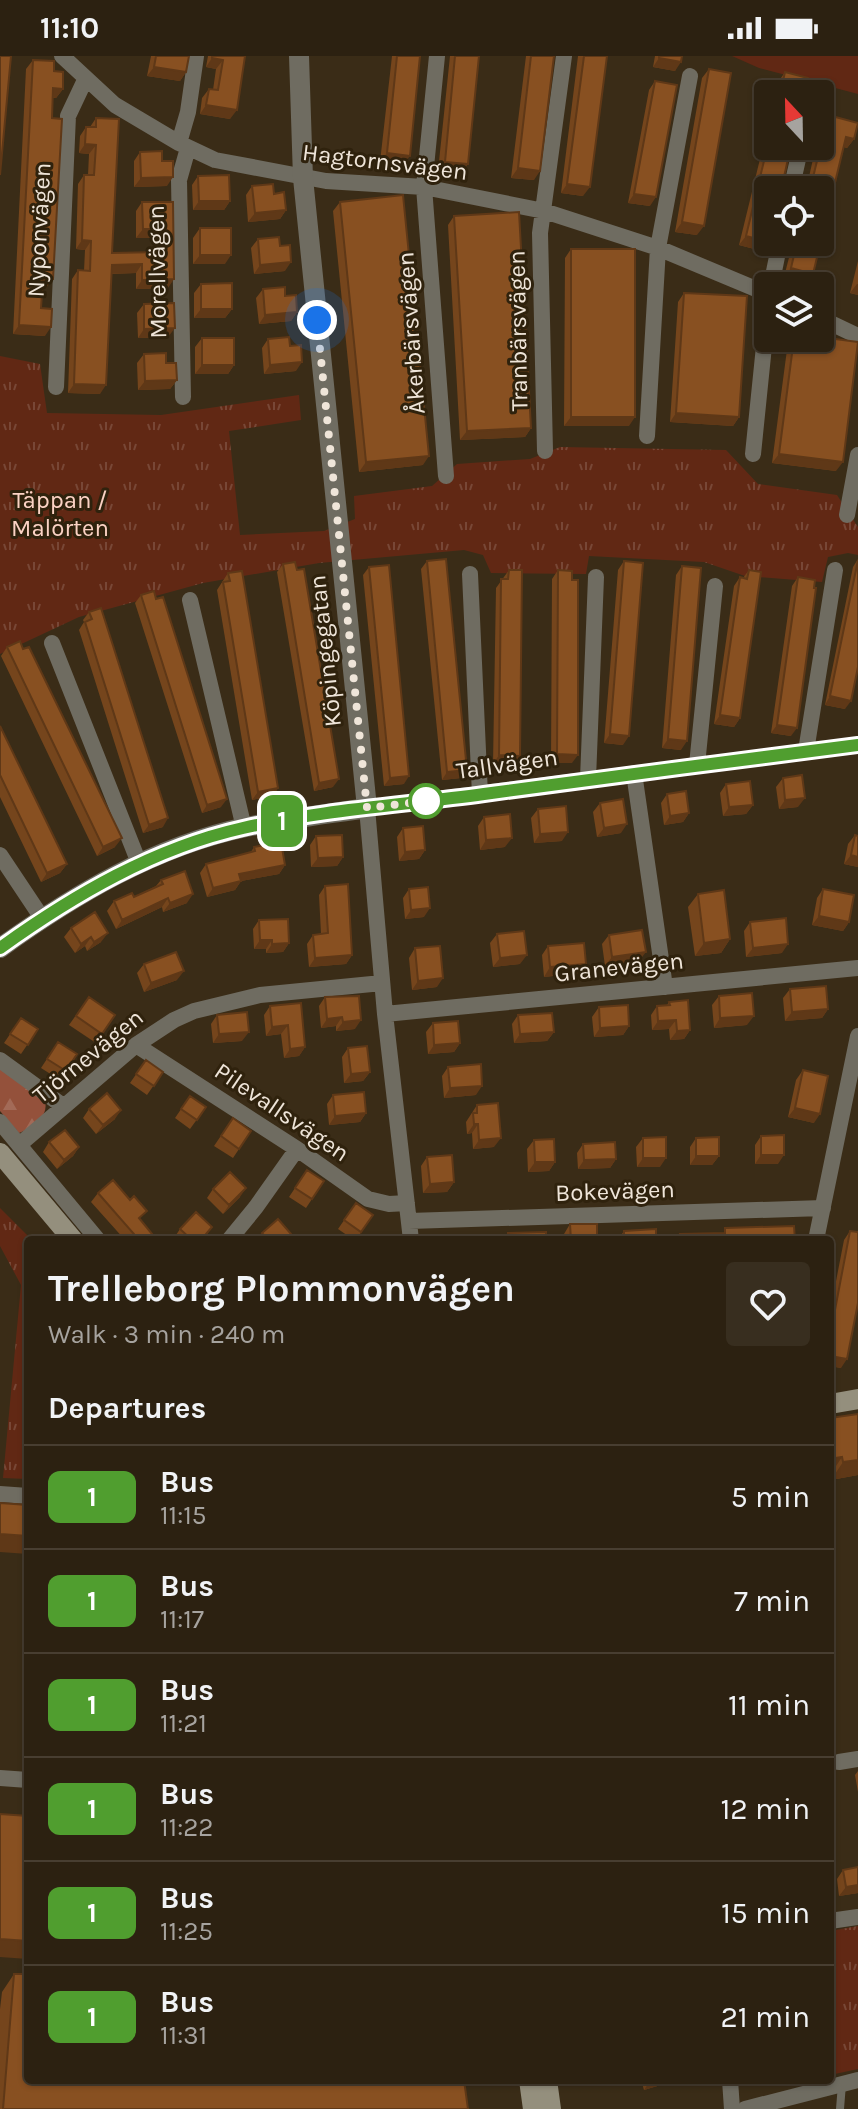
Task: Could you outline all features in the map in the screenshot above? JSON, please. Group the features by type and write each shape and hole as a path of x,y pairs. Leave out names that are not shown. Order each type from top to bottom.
{"main road":[{"path":"9,1149 70,1236"},
{"path":"0,1171 57,1236"},
{"path":"834,1403 858,1399"},
{"path":"530,2084 533,2109"},
{"path":"548,2084 551,2109"}],"street":[{"name":"Hagtornsvägen","path":"62,56 79,68 115,105 184,146 215,160 303,178 424,187 544,211 658,248 754,288"},
{"name":"Morellvägen","path":"183,397 179,180 196,56"},
{"name":"Köpingegatan","path":"299,56 303,178 385,1014 411,1236"},
{"name":"Åkerbärsvägen","path":"437,56 424,187 446,476"},
{"name":"Tranbärsvägen","path":"545,451 540,233 564,56"},
{"name":"Nyponvägen","path":"56,387 68,116 79,68"},
{"path":"647,436 658,248 690,76"},
{"path":"834,325 858,336"},
{"path":"753,454 763,352"},
{"path":"847,515 858,455"},
{"path":"806,751 835,570"},
{"path":"470,574 480,795"},
{"path":"588,779 596,577"},
{"path":"697,765 715,586"},
{"path":"190,600 244,828"},
{"path":"52,643 139,863"},
{"name":"Tallvägen","path":"0,948 42,918 139,863 244,828 367,808 858,745"},
{"path":"634,773 665,987"},
{"path":"0,855 42,918"},
{"name":"Granevägen","path":"385,1014 858,968"},
{"name":"Tjörnevägen","path":"9,1149 136,1045 174,1020 223,1003 260,995 382,983"},
{"path":"817,1236 858,1036"},
{"name":"Pilevallsvägen","path":"136,1045 368,1199 389,1204 407,1203"},
{"path":"0,1060 63,1106"},
{"path":"0,1122 9,1149 94,1236"},
{"path":"232,1236 297,1149"},
{"name":"Bokevägen","path":"409,1221 823,1208"},
{"path":"0,1494 24,1496"},
{"path":"839,1762 858,1759"},
{"path":"0,1778 24,1780"},
{"path":"834,1920 858,1917"},
{"path":"745,2109 850,2082"},
{"path":"730,2084 732,2109"}],"lane":[{"path":"840,2109 850,2082"}],"green space":[{"path":"732,56 858,56 858,94 834,88 834,80 805,80 759,68"},
{"name":"Täppan / Malörten","path":"0,356 40,364 47,413 161,415 299,395 301,420 229,431 240,535 324,531 355,519 354,496 432,486 457,464 530,459 560,447 726,450 758,484 837,495 858,527 858,555 848,553 828,557 822,582 745,576 704,562 589,556 586,574 491,573 483,555 464,550 319,563 203,583 79,617 0,654"},
{"path":"0,1067 45,1101 42,1117 19,1133 0,1111"},
{"path":"0,1208 28,1236 24,1236 24,1479 3,1478 21,1285 0,1246"},
{"path":"858,1926 858,2069 834,2074 834,1930"}],"building":[{"path":"0,56 11,56 0,175"},
{"path":"156,56 189,56 186,72 154,67"},
{"path":"212,56 245,56 237,110 206,105 209,89 218,90 223,60"},
{"path":"397,56 420,56 410,156 387,153"},
{"path":"455,56 479,56 468,164 445,162"},
{"path":"531,56 554,56 540,171 518,168"},
{"path":"584,56 607,56 590,187 567,184"},
{"path":"659,56 682,56 681,62"},
{"path":"33,60 54,61 54,71 63,72 63,89 53,88 52,118 62,119 53,279 43,278 41,308 52,309 51,327 19,325"},
{"path":"709,69 731,73 704,226 682,222"},
{"path":"785,72 808,78 808,80 783,80"},
{"path":"655,81 677,85 656,197 634,194"},
{"path":"834,117 858,123 854,139 846,137 834,187 834,176 813,176 817,160 834,160"},
{"path":"96,118 119,119 112,253 161,252 161,229 143,229 142,202 173,202 174,279 142,280 142,264 112,265 106,385 74,384 78,270 90,271 91,241 82,240 84,175 94,175 96,145 85,144 86,127 96,127"},
{"path":"162,151 162,161 173,161 173,177 141,178 140,152"},
{"path":"764,160 788,160 784,176 760,176"},
{"path":"229,175 230,201 199,201 198,176"},
{"path":"273,184 274,194 284,192 286,210 255,213 252,186"},
{"path":"403,195 429,456 366,462 340,202"},
{"path":"754,203 754,238 746,236"},
{"path":"519,212 531,428 467,431 454,216"},
{"path":"200,228 231,228 231,255 200,255"},
{"path":"279,237 280,246 290,245 291,262 260,265 258,239"},
{"path":"571,249 635,249 635,417 571,417"},
{"path":"794,256 817,256 813,272 791,268"},
{"path":"232,283 232,309 201,309 201,284"},
{"path":"285,287 285,296 296,295 297,312 265,315 263,289"},
{"path":"684,293 747,296 739,417 676,413"},
{"path":"174,303 175,328 144,329 144,304"},
{"path":"289,337 290,346 301,345 302,362 270,365 268,339"},
{"path":"202,338 234,338 234,365 202,365"},
{"path":"834,339 858,342 843,462 779,454 792,352 834,352"},
{"path":"166,353 166,363 176,363 177,380 145,381 144,354"},
{"path":"446,559 467,770 447,772 427,561"},
{"path":"858,560 858,667 851,701 830,696"},
{"path":"624,561 643,563 629,736 610,734"},
{"path":"295,562 297,570 304,569 339,779 319,783 283,564"},
{"path":"389,565 409,776 390,778 369,567"},
{"path":"682,566 701,568 687,741 668,739"},
{"path":"509,570 522,570 520,756 499,755 501,579 508,579"},
{"path":"558,570 572,571 572,580 578,580 578,755 557,754"},
{"path":"749,570 761,572 740,718 720,715 740,577 747,579"},
{"path":"242,571 278,788 258,792 223,582 230,581 228,573"},
{"path":"798,577 815,580 816,588 797,728 777,725"},
{"path":"154,591 156,599 163,597 227,799 207,805 141,595"},
{"path":"101,608 168,818 149,825 85,622 92,619 89,612"},
{"path":"20,641 23,649 29,647 122,838 103,847 7,647"},
{"path":"0,726 67,864 47,873 0,775"},
{"path":"802,775 805,798 785,800 783,778"},
{"path":"750,781 753,805 729,807 726,784"},
{"path":"686,791 689,813 670,816 667,794"},
{"path":"623,799 627,824 604,828 600,803"},
{"path":"566,806 568,832 540,834 538,809"},
{"path":"510,814 512,838 486,840 484,817"},
{"path":"423,826 425,850 405,852 403,828"},
{"path":"342,835 343,857 318,858 316,836"},
{"path":"855,835 858,836 858,857 851,855"},
{"path":"281,842 285,865 239,874 241,881 213,888 206,864 255,851 254,847"},
{"path":"185,871 193,894 170,903 168,898 122,920 114,901 132,893 134,897 163,884 161,880"},
{"path":"348,884 352,955 315,958 313,935 328,933 325,886"},
{"path":"428,887 430,908 411,910 409,889"},
{"path":"823,889 854,895 849,922 819,916"},
{"path":"724,890 730,939 704,943 698,894"},
{"path":"95,912 108,933 94,942 91,937 81,944 71,928"},
{"path":"786,918 788,944 753,948 750,922"},
{"path":"288,919 289,943 272,944 272,940 260,940 259,920"},
{"path":"642,930 646,952 612,957 609,935"},
{"path":"524,931 527,955 500,958 497,934"},
{"path":"584,943 586,964 550,967 548,946"},
{"path":"440,946 443,978 418,981 415,948"},
{"path":"176,952 184,971 151,983 144,964"},
{"path":"826,986 828,1009 792,1012 790,989"},
{"path":"752,993 754,1016 720,1018 719,996"},
{"path":"359,996 361,1020 343,1022 342,1017 327,1019 325,997"},
{"path":"89,997 115,1015 102,1034 76,1016"},
{"path":"688,1000 690,1030 677,1031 676,1020 658,1021 657,1006"},
{"path":"301,1003 305,1047 290,1049 288,1025 272,1027 270,1006"},
{"path":"628,1005 629,1026 600,1028 599,1007"},
{"path":"247,1012 249,1032 219,1034 217,1015"},
{"path":"552,1013 554,1032 520,1034 518,1015"},
{"path":"21,1018 38,1029 28,1045 10,1034"},
{"path":"458,1021 460,1043 434,1045 433,1023"},
{"path":"58,1042 77,1054 66,1071 47,1059"},
{"path":"367,1046 370,1072 351,1074 348,1048"},
{"path":"146,1060 163,1072 154,1086 136,1074"},
{"path":"481,1064 482,1086 450,1088 448,1067"},
{"path":"803,1070 828,1076 820,1114 795,1108"},
{"path":"364,1092 366,1113 335,1116 333,1095"},
{"path":"107,1093 121,1110 103,1125 89,1109"},
{"path":"190,1096 206,1107 197,1120 181,1109"},
{"path":"498,1103 501,1138 479,1140 478,1124 474,1124 473,1113 477,1113 477,1105"},
{"path":"233,1118 251,1131 239,1149 221,1136"},
{"path":"65,1130 79,1147 64,1160 49,1142"},
{"path":"784,1135 784,1155 761,1155 761,1136"},
{"path":"666,1137 666,1158 643,1158 643,1138"},
{"path":"719,1137 719,1156 696,1156 696,1138"},
{"path":"554,1139 555,1162 535,1162 534,1140"},
{"path":"615,1142 616,1159 584,1160 583,1144"},
{"path":"452,1155 454,1182 430,1184 427,1157"},
{"path":"307,1170 324,1181 312,1199 295,1188"},
{"path":"230,1172 246,1188 229,1205 213,1189"},
{"path":"113,1180 130,1200 134,1196 147,1211 139,1218 154,1236 132,1236 134,1234 98,1193"},
{"path":"356,1203 373,1215 361,1232 344,1220"},
{"path":"196,1212 212,1227 204,1236 188,1236 180,1229"},
{"path":"278,1219 292,1235 265,1236 262,1233"},
{"path":"570,1224 597,1224 597,1236 571,1236"},
{"path":"794,1226 795,1236 680,1234 725,1233 725,1228"},
{"path":"656,1229 656,1236 624,1236 624,1231"},
{"path":"850,1231 858,1232 858,1303 847,1359 834,1357 834,1315"},
{"path":"546,1232 546,1236 508,1236 508,1233"},
{"path":"858,1414 858,1460 843,1462 842,1457 834,1458 834,1417"},
{"path":"0,1503 24,1505 24,1536 0,1534"},
{"path":"0,1814 24,1816 24,1941 0,1939"},
{"path":"858,1867 858,1885 846,1887 843,1870"},
{"path":"14,1974 24,1974 24,2084 465,2084 468,2109 3,2109"}],"bus line":[{"name":"1","path":"0,948 82,893 139,863 244,828 367,808 858,745"}],"route":[{"path":"317,320 367,808 426,801"}]}
